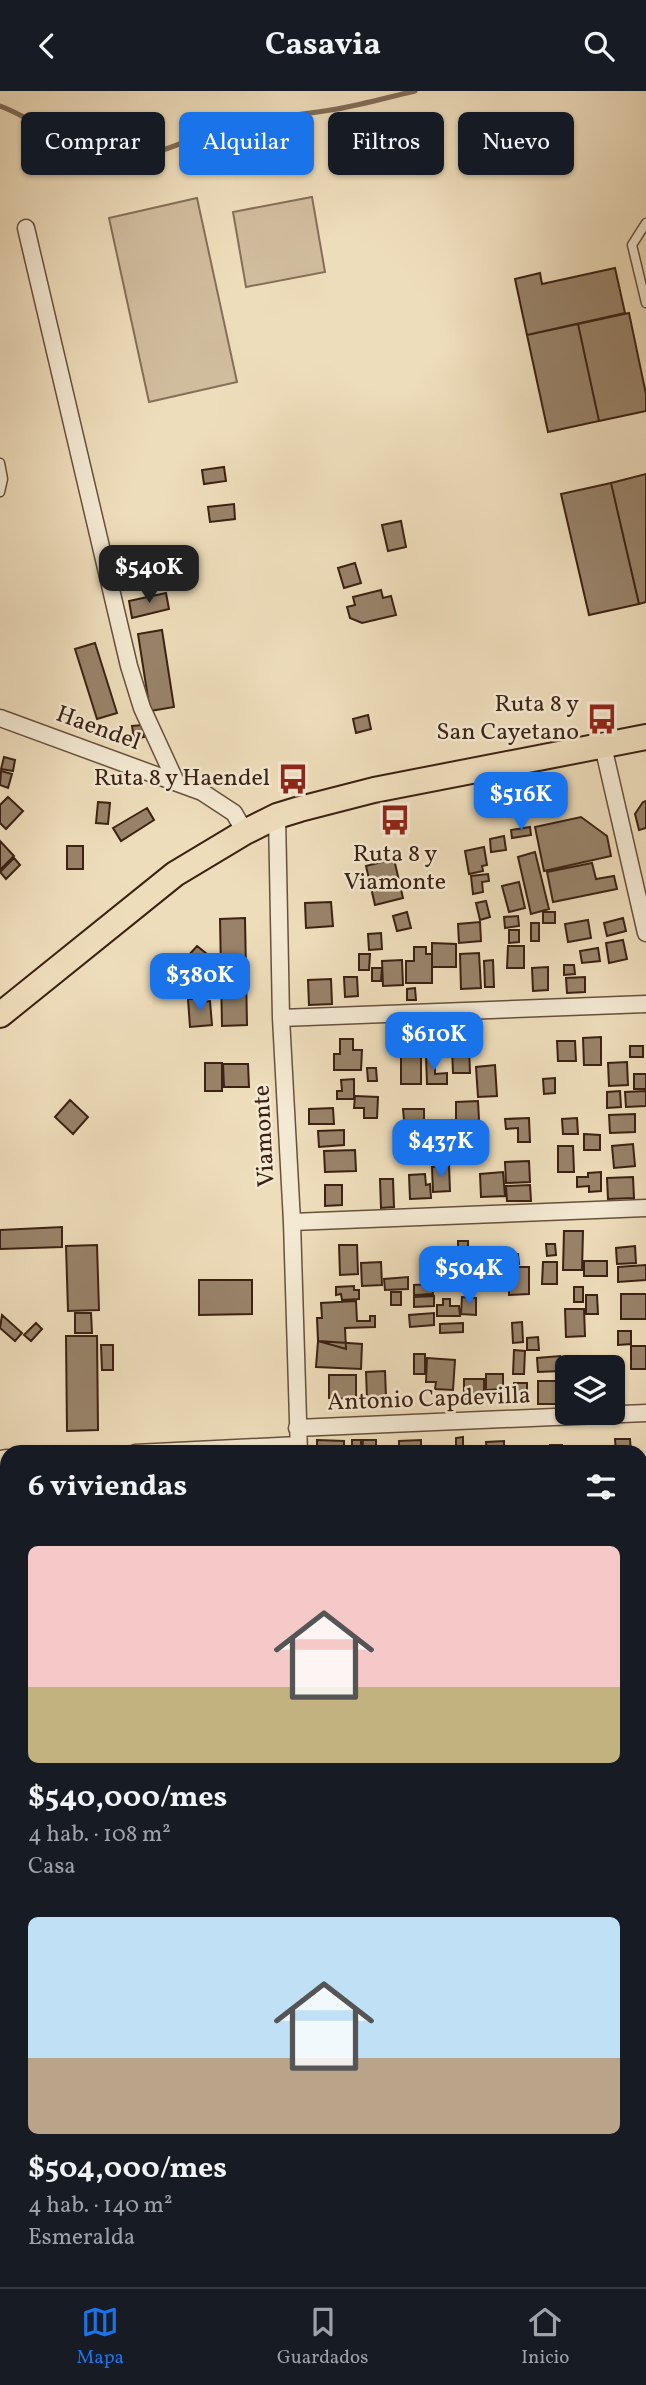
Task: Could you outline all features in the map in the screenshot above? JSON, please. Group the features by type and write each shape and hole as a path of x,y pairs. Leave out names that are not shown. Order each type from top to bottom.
{"main road":[{"path":"0,1015 175,874 205,853 277,816 374,790 646,737"}],"street":[{"path":"26,228 129,666 142,708 176,782"},
{"name":"Haendel","path":"0,718 176,782 223,804 234,813 245,832"},
{"path":"603,746 646,933"},
{"name":"Viamonte","path":"277,816 281,1017 292,1222 299,1445"},
{"path":"281,1017 646,1004"},
{"path":"292,1222 646,1208"},
{"name":"Antonio Capdevilla","path":"297,1428 646,1413"}],"lane":[{"path":"646,223 632,245 646,303"},
{"path":"0,464 4,479 0,492"}],"shaded area":[{"path":"312,197 325,272 246,287 233,212"},
{"path":"197,198 237,382 149,402 109,218"}],"building":[{"path":"615,268 625,313 527,335 515,279 540,273 542,284"},
{"path":"629,313 646,394 646,411 599,421 578,324"},
{"path":"578,324 599,421 548,432 527,335"},
{"path":"224,467 226,481 204,484 202,470"},
{"path":"646,474 646,602 639,604 611,483"},
{"path":"611,483 639,604 589,615 561,494"},
{"path":"234,504 235,519 210,522 208,507"},
{"path":"401,521 406,547 388,551 382,525"},
{"path":"355,563 361,583 344,588 338,568"},
{"path":"381,590 383,598 391,596 396,615 362,623 350,618 347,607 355,605 353,597"},
{"path":"166,593 169,609 132,618 129,601"},
{"path":"162,630 174,707 150,711 138,634"},
{"path":"95,643 117,713 97,719 75,649"},
{"path":"368,715 371,729 356,733 353,719"},
{"path":"143,725 144,737 134,739 132,726"},
{"path":"4,757 15,760 13,771 1,769"},
{"path":"1,771 12,774 8,788 0,785"},
{"path":"8,797 23,811 6,829 0,823 0,805"},
{"path":"646,801 646,828 639,830 635,814"},
{"path":"98,802 110,803 108,824 96,823"},
{"path":"147,808 154,820 121,841 113,828"},
{"path":"581,817 607,836 611,856 544,871 535,827"},
{"path":"530,827 531,835 512,838 511,830"},
{"path":"504,836 506,850 491,852 490,839"},
{"path":"0,841 14,856 0,870"},
{"path":"67,846 83,846 83,869 67,869"},
{"path":"484,847 487,865 482,866 483,871 469,874 465,851"},
{"path":"535,852 549,909 531,914 518,857"},
{"path":"14,858 20,865 6,879 0,872"},
{"path":"394,859 403,898 375,905 366,866"},
{"path":"592,863 596,879 614,876 617,889 553,902 547,872"},
{"path":"488,874 489,881 482,882 483,892 473,894 471,876"},
{"path":"519,882 525,908 509,912 502,886"},
{"path":"486,901 490,917 480,920 476,903"},
{"path":"331,902 333,926 306,928 305,903"},
{"path":"407,912 411,928 397,931 393,916"},
{"path":"543,912 555,912 555,923 543,923"},
{"path":"518,916 519,926 505,928 504,917"},
{"path":"245,918 247,1025 222,1026 220,919"},
{"path":"623,918 626,931 607,936 604,923"},
{"path":"588,920 591,938 568,942 565,924"},
{"path":"480,922 481,941 459,943 458,924"},
{"path":"531,923 539,923 539,941 531,941"},
{"path":"509,930 519,930 519,942 509,943"},
{"path":"381,933 382,949 369,950 368,934"},
{"path":"623,940 627,959 609,963 606,943"},
{"path":"432,943 456,944 456,967 432,967"},
{"path":"197,946 207,954 208,987 188,988 188,956"},
{"path":"508,946 524,946 524,968 507,968"},
{"path":"414,947 426,947 426,954 432,954 432,983 406,983 406,961 414,961"},
{"path":"598,948 600,961 582,963 580,951"},
{"path":"479,953 481,988 461,989 460,954"},
{"path":"359,954 370,954 369,970 359,970"},
{"path":"402,960 403,985 383,986 382,961"},
{"path":"493,960 494,987 485,987 484,961"},
{"path":"564,965 574,965 575,974 564,975"},
{"path":"548,967 548,990 533,991 532,968"},
{"path":"372,968 382,968 381,981 372,981"},
{"path":"344,977 357,977 358,996 345,997"},
{"path":"585,977 585,992 567,993 566,978"},
{"path":"331,979 332,1004 309,1005 308,980"},
{"path":"415,988 416,1000 407,1000 407,989"},
{"path":"201,998 201,1002 210,1001 212,1025 190,1027 188,999"},
{"path":"601,1037 601,1065 584,1065 583,1038"},
{"path":"340,1039 353,1039 353,1050 362,1050 361,1070 334,1070 334,1054 340,1054"},
{"path":"557,1041 575,1041 576,1061 558,1061"},
{"path":"630,1046 643,1046 643,1057 630,1057"},
{"path":"452,1048 469,1048 470,1073 453,1073"},
{"path":"401,1049 421,1049 421,1084 401,1084"},
{"path":"426,1055 435,1055 435,1074 447,1073 447,1084 427,1084"},
{"path":"627,1062 628,1085 609,1086 608,1063"},
{"path":"205,1063 222,1063 222,1091 205,1091"},
{"path":"223,1064 248,1064 249,1087 224,1087"},
{"path":"495,1065 497,1096 478,1097 476,1067"},
{"path":"367,1068 376,1068 377,1081 368,1081"},
{"path":"634,1074 646,1074 646,1089 634,1089"},
{"path":"555,1078 555,1093 544,1094 543,1079"},
{"path":"354,1079 354,1099 337,1099 337,1091 342,1091 341,1080"},
{"path":"620,1091 621,1107 607,1108 607,1092"},
{"path":"646,1091 646,1106 626,1107 625,1092"},
{"path":"355,1096 378,1097 377,1118 364,1118 364,1108 354,1108"},
{"path":"70,1100 88,1117 73,1134 55,1117"},
{"path":"478,1101 479,1120 456,1121 456,1102"},
{"path":"333,1108 334,1124 309,1124 309,1109"},
{"path":"403,1109 424,1109 424,1120 404,1120"},
{"path":"635,1114 635,1132 610,1133 609,1115"},
{"path":"529,1118 530,1142 518,1142 518,1128 506,1129 505,1119"},
{"path":"577,1118 578,1134 563,1134 562,1119"},
{"path":"344,1130 344,1145 319,1147 318,1131"},
{"path":"584,1134 600,1135 600,1150 584,1150"},
{"path":"633,1144 635,1166 614,1168 612,1146"},
{"path":"558,1146 573,1146 574,1172 558,1172"},
{"path":"355,1150 356,1171 325,1172 324,1151"},
{"path":"529,1161 530,1182 506,1183 505,1162"},
{"path":"449,1166 450,1191 433,1192 432,1167"},
{"path":"503,1172 505,1196 481,1197 480,1174"},
{"path":"601,1172 601,1191 589,1192 589,1186 577,1187 577,1177 588,1177 588,1173"},
{"path":"425,1174 426,1185 430,1184 431,1198 410,1199 409,1175"},
{"path":"633,1177 634,1198 608,1199 607,1178"},
{"path":"380,1179 393,1179 394,1207 381,1208"},
{"path":"325,1185 342,1185 342,1205 325,1206"},
{"path":"530,1185 531,1201 507,1201 506,1186"},
{"path":"62,1227 62,1247 0,1249 0,1230"},
{"path":"564,1231 583,1231 582,1270 563,1270"},
{"path":"458,1241 468,1241 468,1267 458,1267"},
{"path":"546,1244 555,1244 556,1255 547,1256"},
{"path":"97,1245 99,1310 68,1311 66,1246"},
{"path":"339,1245 357,1245 358,1274 340,1275"},
{"path":"635,1246 636,1263 617,1264 616,1248"},
{"path":"518,1254 519,1264 509,1265 508,1255"},
{"path":"584,1261 607,1261 607,1276 584,1276"},
{"path":"381,1262 382,1285 362,1286 361,1263"},
{"path":"543,1262 557,1262 557,1284 542,1284"},
{"path":"437,1264 451,1264 450,1284 437,1283"},
{"path":"646,1265 646,1280 618,1282 618,1267"},
{"path":"508,1267 529,1267 529,1294 509,1295"},
{"path":"408,1277 408,1289 385,1290 384,1279"},
{"path":"199,1280 252,1280 252,1314 199,1315"},
{"path":"432,1284 433,1294 414,1295 414,1285"},
{"path":"354,1286 354,1290 359,1290 359,1299 342,1300 341,1294 336,1295 336,1287"},
{"path":"574,1287 583,1287 583,1302 574,1302"},
{"path":"391,1292 401,1292 401,1305 391,1305"},
{"path":"621,1294 646,1294 646,1319 621,1319"},
{"path":"586,1295 597,1295 598,1314 586,1314"},
{"path":"434,1296 434,1306 414,1307 414,1297"},
{"path":"462,1297 476,1298 476,1315 461,1314"},
{"path":"443,1299 450,1299 450,1306 459,1306 460,1316 437,1316 437,1305 443,1305"},
{"path":"356,1301 357,1321 370,1321 370,1316 375,1316 375,1327 345,1328 346,1349 318,1341 317,1318 322,1318 321,1303"},
{"path":"565,1309 584,1309 585,1336 566,1337"},
{"path":"75,1313 91,1313 92,1333 75,1333"},
{"path":"434,1313 434,1325 410,1327 409,1315"},
{"path":"2,1315 22,1333 15,1341 0,1328"},
{"path":"522,1322 523,1342 513,1343 512,1323"},
{"path":"36,1323 42,1329 31,1341 24,1335"},
{"path":"463,1323 463,1332 440,1333 440,1324"},
{"path":"618,1331 631,1331 631,1344 618,1345"},
{"path":"66,1336 97,1336 98,1430 67,1431"},
{"path":"538,1337 539,1350 527,1350 527,1338"},
{"path":"318,1341 362,1344 361,1369 316,1367"},
{"path":"101,1345 113,1345 113,1370 102,1370"},
{"path":"631,1346 646,1346 646,1369 631,1369"},
{"path":"514,1350 525,1351 524,1374 513,1374"},
{"path":"414,1354 425,1354 425,1374 414,1374"},
{"path":"555,1356 555,1371 538,1372 537,1358"},
{"path":"427,1358 455,1360 453,1390 435,1389 436,1382 426,1382"},
{"path":"385,1371 386,1397 367,1398 366,1372"},
{"path":"486,1374 503,1374 503,1389 486,1390"},
{"path":"329,1375 356,1375 356,1399 329,1398"},
{"path":"464,1379 484,1379 484,1399 464,1399"},
{"path":"538,1381 555,1381 555,1404 538,1404"},
{"path":"514,1383 527,1383 527,1403 513,1402"},
{"path":"463,1437 463,1445 456,1445 456,1438"},
{"path":"615,1439 630,1439 630,1445 615,1445"},
{"path":"317,1440 344,1441 344,1445 317,1445"},
{"path":"352,1440 361,1440 361,1445 352,1445"},
{"path":"363,1440 376,1440 376,1445 363,1445"},
{"path":"421,1440 421,1445 399,1445 399,1441"},
{"path":"504,1441 504,1445 486,1445 486,1442"}],"waterway":[{"path":"0,106 77,147 123,157 156,152 232,125 337,109 415,91"}],"place":[{"name":"Ruta 8 y San Cayetano","path":"602,719"},
{"name":"Ruta 8 y Haendel","path":"293,779"},
{"name":"Ruta 8 y Viamonte","path":"395,820"}]}
